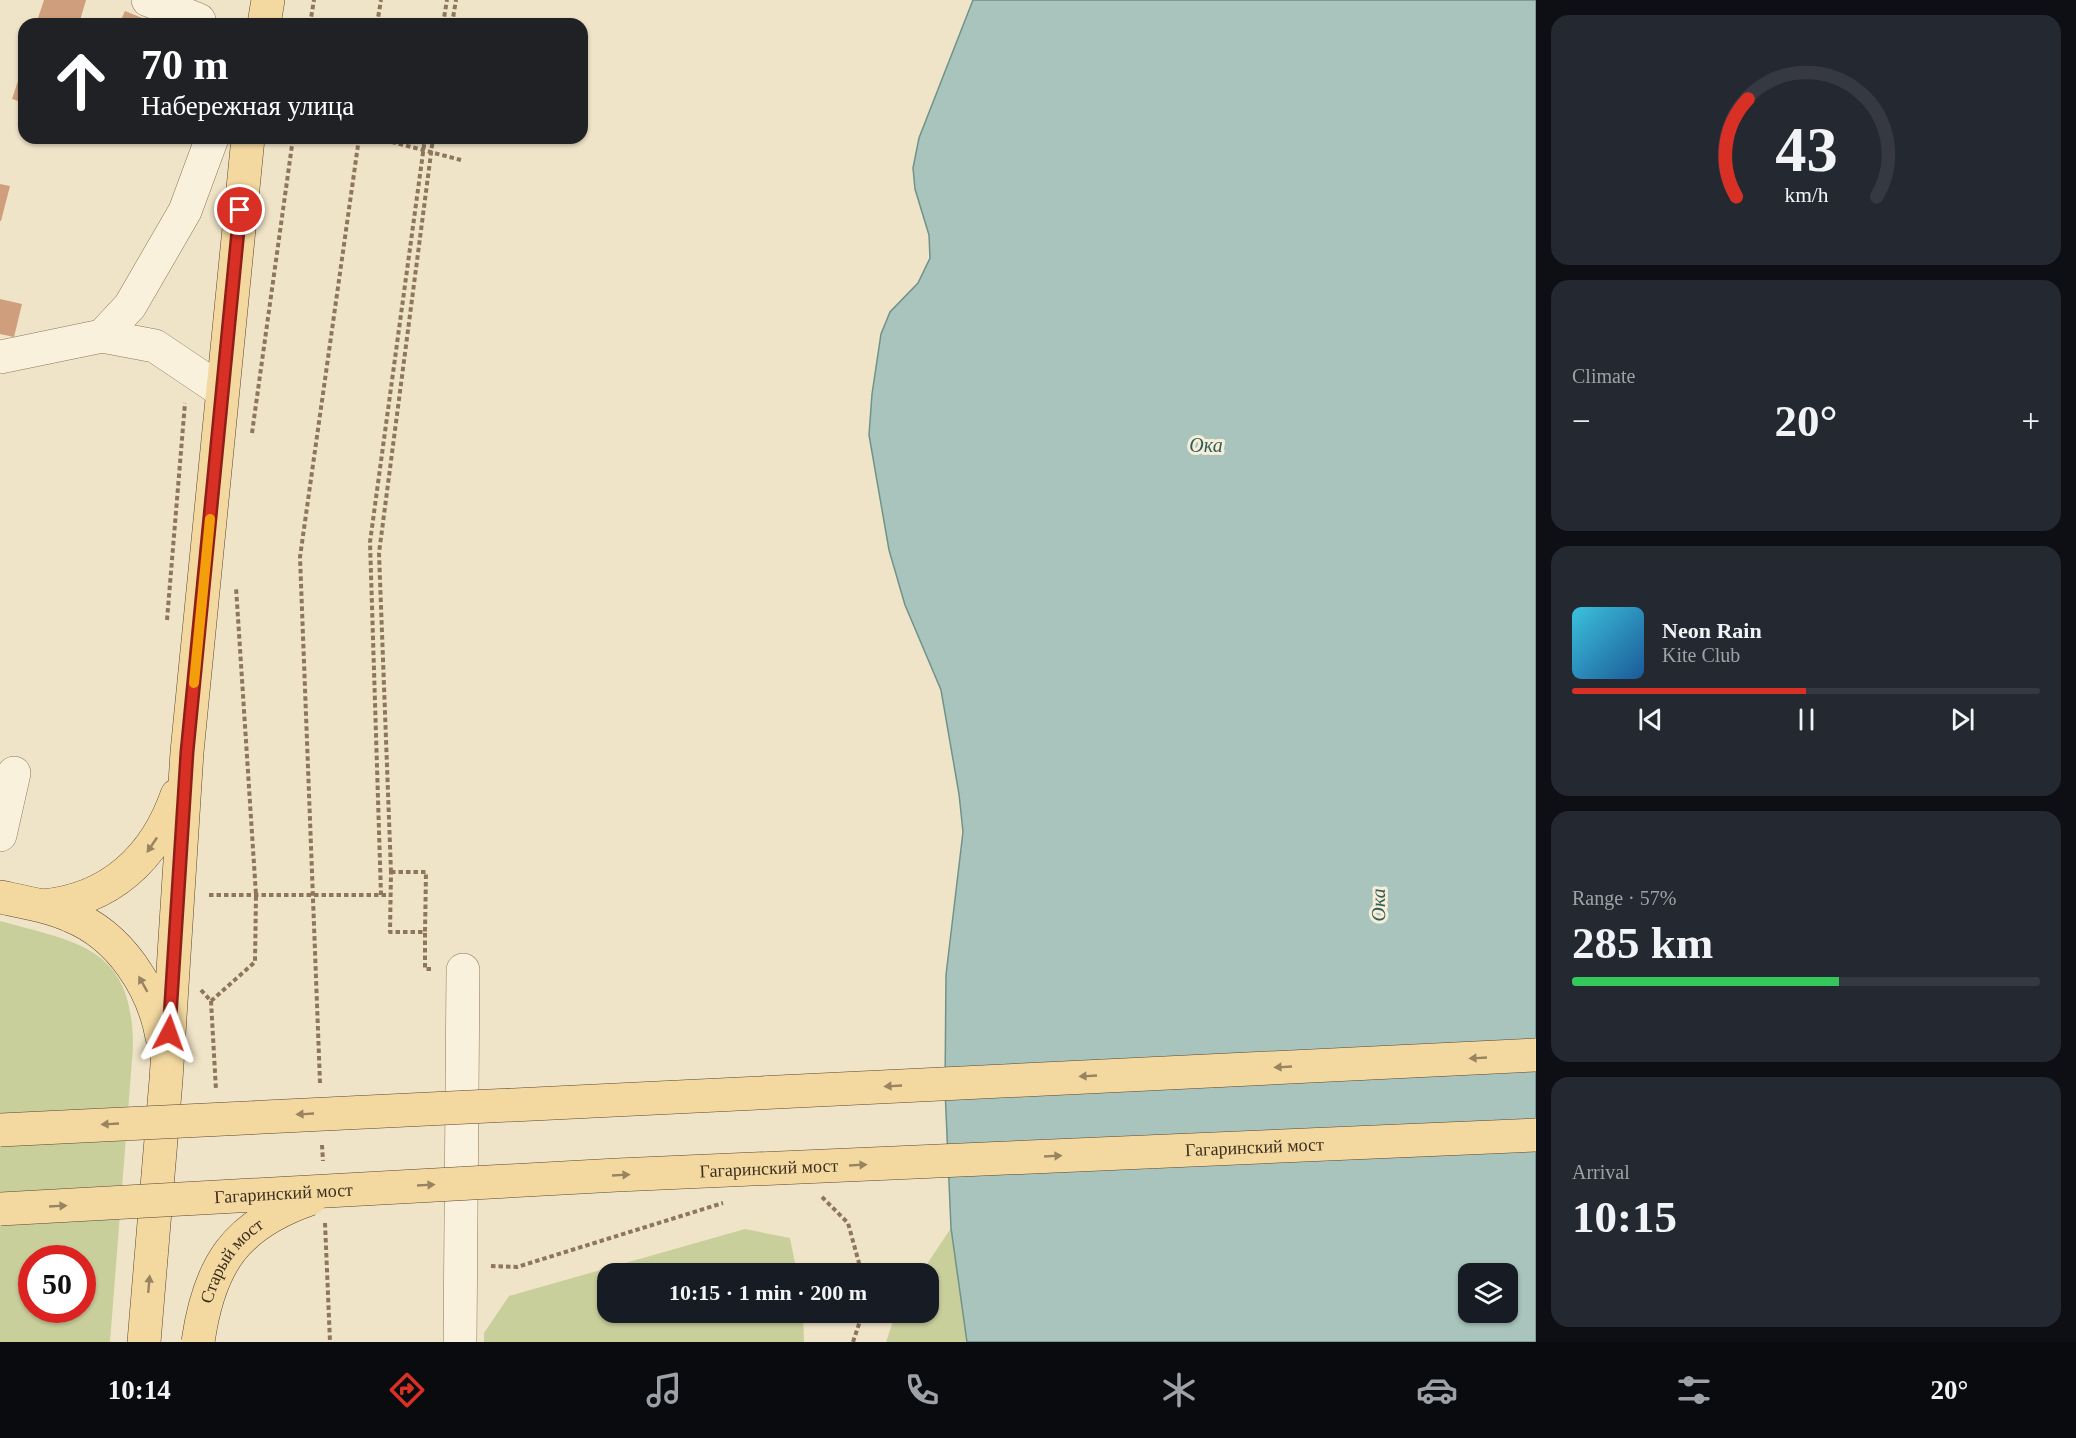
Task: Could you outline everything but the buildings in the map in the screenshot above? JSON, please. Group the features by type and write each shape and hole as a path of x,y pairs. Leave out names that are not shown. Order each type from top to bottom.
{"main road":[{"path":"265,18 268,0"},
{"path":"144,1342 166,1080 187,752 222,391 239,144"},
{"path":"42,906 82,899 130,872 148,853 164,828 177,796 187,752"},
{"path":"0,897 42,906 73,916 93,928 129,962 147,991 160,1028 166,1080"},
{"path":"0,1130 1536,1055"},
{"name":"Гагаринский мост","path":"0,1209 368,1188 1536,1135"},
{"name":"Старый мост","path":"198,1342 208,1289 218,1266 244,1233 288,1207 315,1198 368,1188"}],"street":[{"path":"148,0 194,18"},
{"path":"102,336 130,306 186,211 210,144"},
{"path":"0,357 102,336 155,346 222,391"},
{"path":"0,835 14,773"},
{"path":"460,1342 463,970"}],"path":[{"path":"311,18 314,0"},
{"path":"378,18 381,0"},
{"path":"444,18 447,0"},
{"path":"453,18 456,0"},
{"path":"251,441 292,144"},
{"path":"320,1084 300,557 358,144"},
{"path":"400,144 461,160"},
{"path":"381,895 370,542 424,144"},
{"path":"425,932 390,932 391,872 379,554 432,144"},
{"path":"166,631 189,368"},
{"path":"211,1001 255,962 256,895 234,581 230,605"},
{"path":"391,872 426,872 425,969"},
{"path":"206,884 205,895 391,895"},
{"path":"197,985 211,1001 216,1090"},
{"path":"322,1142 323,1166"},
{"path":"814,1190 848,1223 859,1263"},
{"path":"460,1264 517,1267 732,1200"},
{"path":"325,1213 330,1342"},
{"path":"853,1342 859,1323"}],"green space":[{"path":"0,921 78,944 97,955 112,969 124,989 131,1014 133,1047 110,1342 0,1342"},
{"path":"951,1228 967,1342 886,1342 893,1323 939,1323 939,1263 928,1263"},
{"path":"745,1229 790,1238 795,1263 625,1263"},
{"path":"597,1271 597,1323 803,1323 804,1342 484,1342 484,1333 509,1296"}],"water":[{"name":"Ока","path":"973,0 1536,0 1536,1342 967,1342 951,1228 945,1089 946,975 963,832 959,794 941,690 905,605 889,550 869,435 872,394 881,334 890,312 918,283 930,258 929,235 915,189 913,168 919,138"}],"slow traffic":[{"path":"194,683 210,519"}],"route":[{"path":"169,1033 187,752 240,210"}]}
